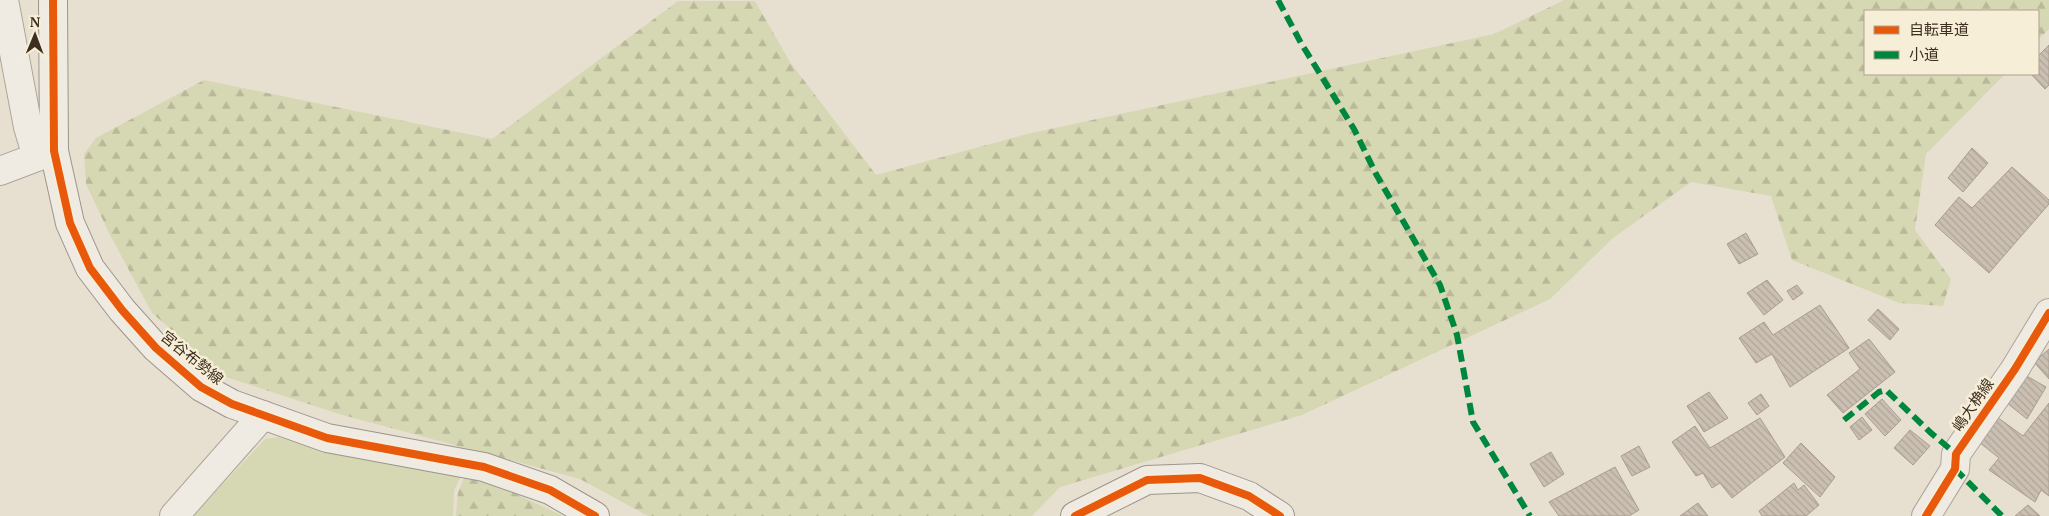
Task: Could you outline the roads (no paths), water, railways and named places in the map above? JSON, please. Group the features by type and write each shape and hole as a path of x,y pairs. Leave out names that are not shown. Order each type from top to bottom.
{"street":[{"path":"0,170 45,154 28,127 4,0"},
{"name":"宮谷布勢線","path":"53,0 45,154 70,223 90,268 122,310 156,348 201,387 232,404 327,438 484,467 550,490 594,516"},
{"name":"嶋大桷線","path":"1926,516 1955,469 1956,454 2015,369 2049,313"},
{"path":"174,516 263,415"},
{"path":"1075,516 1147,480 1200,478 1249,496 1280,516"}]}
